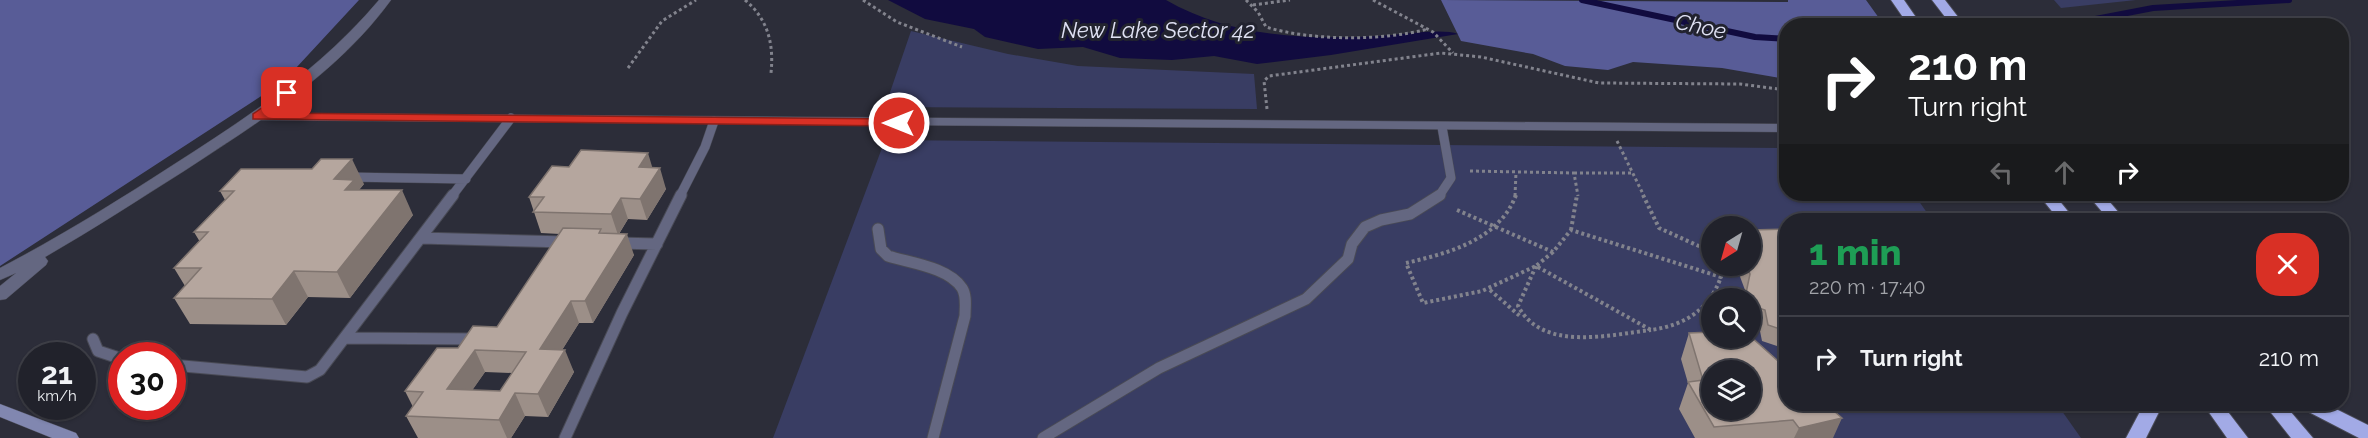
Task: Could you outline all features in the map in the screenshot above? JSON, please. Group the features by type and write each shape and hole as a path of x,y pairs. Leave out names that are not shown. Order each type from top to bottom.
{"highway":[{"path":"1898,0 1911,18"},
{"path":"1938,0 1953,18"},
{"path":"2052,201 2062,213"},
{"path":"2101,201 2111,213"},
{"path":"2136,438 2150,411"},
{"path":"2217,411 2238,438"},
{"path":"2279,411 2303,438"},
{"path":"2324,411 2368,434"}],"main road":[{"path":"0,410 70,438"}],"street":[{"path":"0,275 63,242 257,117 317,70 366,25 385,0"},
{"path":"257,117 1611,129 1779,128"},
{"path":"0,295 63,242"}],"lane":[{"path":"186,366 307,377 329,361 512,118"},
{"path":"566,438 705,147 714,121"},
{"path":"1043,438 1159,368 1306,299 1348,259 1352,244 1365,227 1410,214 1438,198 1451,178 1442,127"},
{"path":"339,177 466,179"},
{"path":"878,230 881,249 888,256 946,275 958,283 966,295 965,316 933,438"},
{"path":"421,238 574,242"},
{"path":"609,243 657,244"},
{"path":"346,338 490,339"},
{"path":"93,339 98,351 108,354"}],"path":[{"path":"628,68 662,21 696,0"},
{"path":"745,0 763,17 768,30 773,62 771,73"},
{"path":"863,0 879,14 962,47"},
{"path":"1245,0 1252,5 1266,27 1283,32 1354,35 1416,33 1428,29"},
{"path":"1252,5 1290,0"},
{"path":"1373,0 1433,32 1453,53"},
{"path":"1269,125 1264,81 1269,76 1427,54 1453,53 1553,76 1599,83 1753,86 1779,89"},
{"path":"1611,129 1659,228 1701,248"},
{"path":"1470,171 1631,173"},
{"path":"1516,172 1515,200 1495,227 1460,248 1406,263 1424,303 1490,290 1514,280 1553,252 1571,230 1578,199 1574,173"},
{"path":"1457,210 1553,252"},
{"path":"1490,290 1531,326 1547,334 1577,335 1651,330 1684,323 1696,315 1712,297 1721,277 1571,230"},
{"path":"1523,319 1518,306 1530,284 1536,266"},
{"path":"1536,266 1651,330"}],"shaded area":[{"path":"0,0 359,0 283,82 0,266"},
{"path":"1441,0 1788,2 1788,0 1866,0 1879,18 1779,18 1779,78 1722,68 1633,62 1608,70 1565,66 1533,54 1461,41"},
{"path":"2054,0 2136,0 2061,8"},
{"path":"911,31 1008,54 1078,66 1254,74 1257,109 885,107"},
{"path":"885,140 1779,148 1779,201 1919,201 1927,213 1779,213 1779,411 2062,411 2081,438 773,438"}],"water":[{"name":"New Lake Sector 42","path":"888,0 1166,0 1216,22 1270,33 1325,37 1432,32 1458,34 1331,55 1257,64 1214,56 1172,60 1120,58 1083,47 1038,49 985,37 974,29 925,19"}],"building":[{"path":"581,150 648,153 639,167 660,168 640,199 621,198 611,214 533,212 544,197 529,197 552,166 569,167"},
{"path":"321,159 352,159 334,179 354,180 345,190 402,190 337,272 294,271 272,299 174,298 201,268 174,268 208,232 194,232 234,191 220,191 241,169 312,169"},
{"path":"563,228 601,229 599,233 627,234 585,301 571,301 540,349 565,350 538,394 515,393 499,420 406,416 423,392 405,391 437,348 458,348 473,326 497,327","holes":["475,350 526,352 500,391 447,389"]},
{"path":"1779,229 1779,329 1768,325 1765,310 1761,309 1761,288 1747,288 1750,276 1761,276 1761,230"},
{"path":"1701,332 1701,348 1761,348 1761,346 1779,362 1779,411 1834,411 1842,418 1799,428 1793,420 1714,427 1710,420 1761,420 1761,360 1701,360 1701,373 1689,333"},
{"path":"1701,380 1701,404 1688,382"}],"waterway":[{"name":"Choe","path":"1582,0 1755,37 1779,39"},
{"name":"Choe","path":"2101,18 2153,8 2289,0"}],"route":[{"path":"287,93 257,117 899,123"}]}
